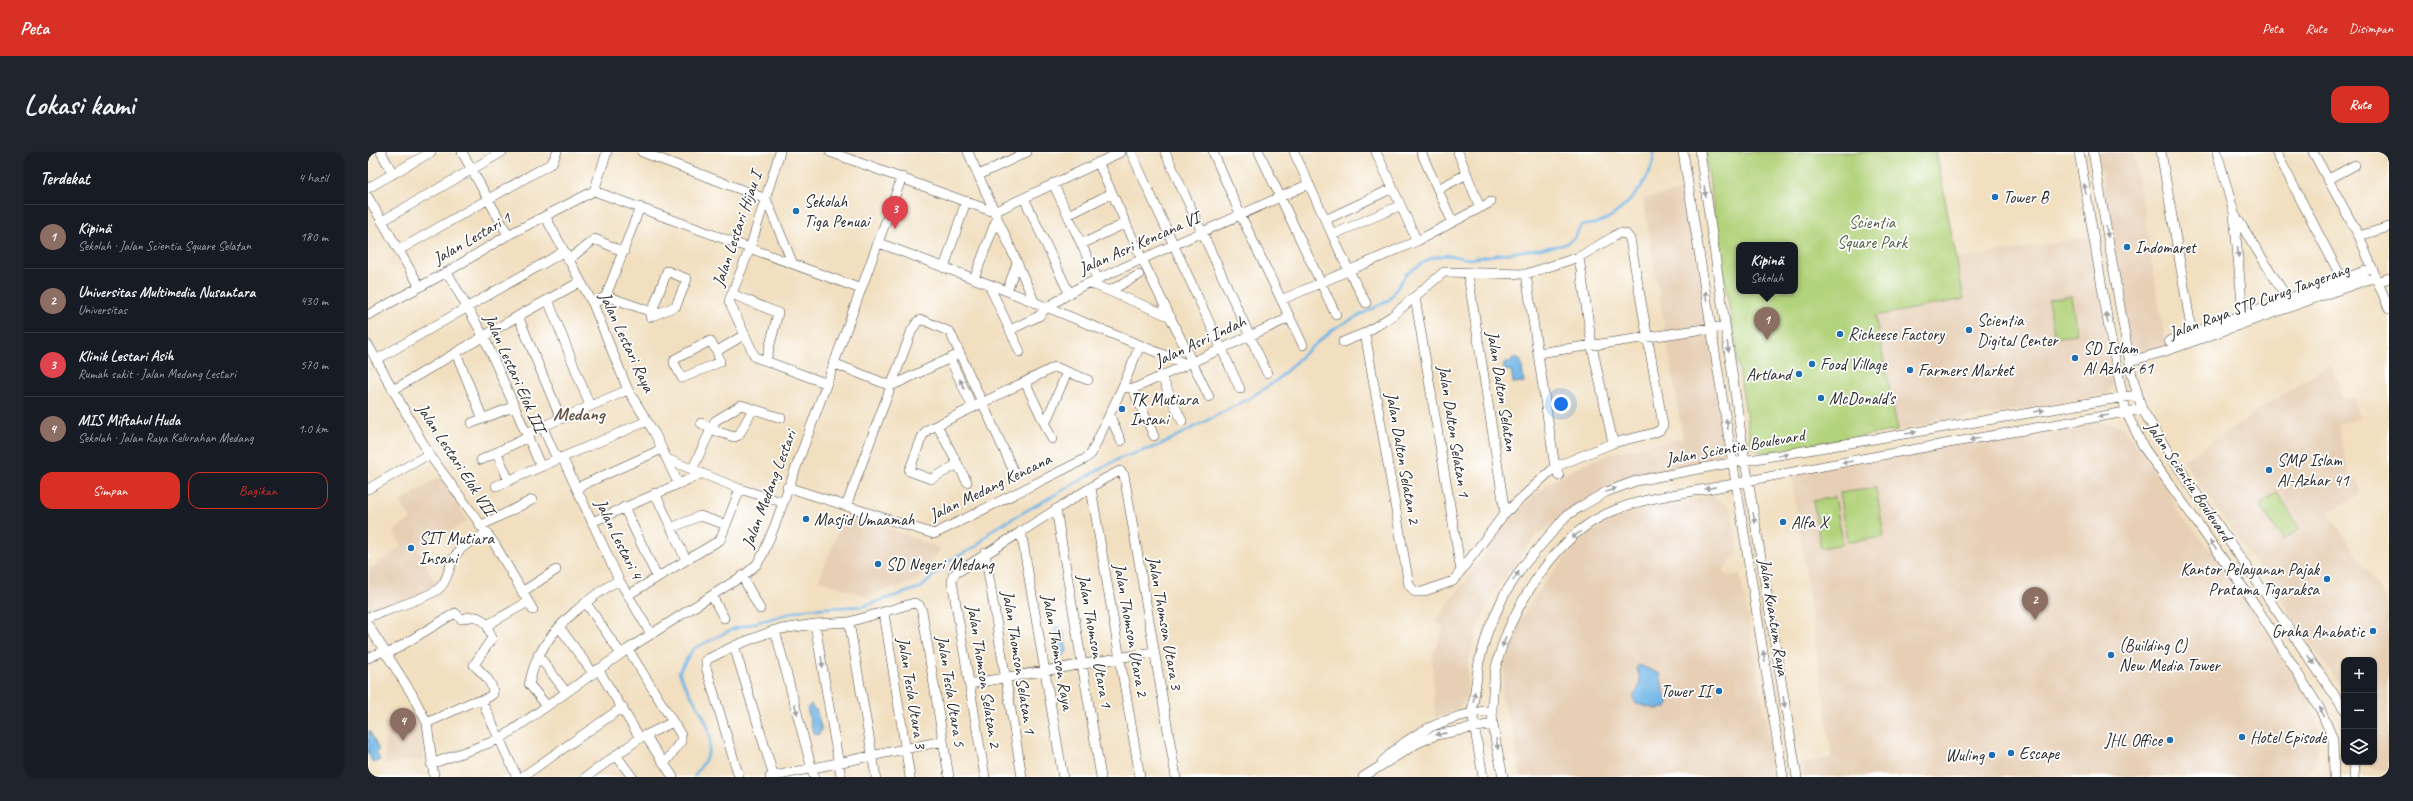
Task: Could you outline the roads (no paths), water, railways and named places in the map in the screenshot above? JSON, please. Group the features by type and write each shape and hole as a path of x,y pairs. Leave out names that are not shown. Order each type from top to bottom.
{"street":[{"path":"381,152 394,174"},
{"path":"368,188 394,174 421,154 431,152"},
{"path":"462,152 508,234"},
{"path":"382,221 502,152"},
{"path":"399,250 552,162 557,152"},
{"path":"607,152 594,191 861,289"},
{"path":"642,152 766,199 794,264"},
{"name":"Jalan Lestari Hijau I","path":"780,152 750,248 729,301 754,356 825,383"},
{"path":"830,152 966,201 996,215"},
{"path":"960,152 969,154 1035,303"},
{"path":"979,175 1027,152"},
{"path":"1097,152 1112,193 1142,259 1171,316 1190,362 1209,397"},
{"path":"974,279 996,215 1024,198 1055,185 1121,152"},
{"path":"1131,152 1240,389"},
{"path":"1165,152 1267,373"},
{"path":"1213,152 1244,212 1281,300 1303,345"},
{"path":"1259,152 1336,315"},
{"path":"1294,152 1349,271 1366,303"},
{"path":"1376,152 1391,189 1417,241"},
{"path":"1420,152 1452,221"},
{"path":"1458,152 1468,174 1480,208"},
{"name":"Jalan Kuantum Raya","path":"1683,152 1783,777"},
{"name":"Jalan Kuantum Raya","path":"1700,152 1745,461 1797,777"},
{"path":"2079,152 2122,397 2126,412"},
{"path":"2093,152 2130,361 2137,395 2142,409"},
{"path":"2161,152 2192,333"},
{"path":"2217,152 2234,213 2243,314"},
{"path":"2276,152 2342,279"},
{"path":"2314,152 2359,236 2389,309"},
{"path":"2329,179 2355,165"},
{"path":"1438,189 1468,174"},
{"name":"Jalan Medang Lestari","path":"431,764 500,739 624,651 712,596 757,564 763,554 902,177"},
{"name":"Jalan Asri Kencana VI","path":"1010,330 1039,316 1046,308 1069,293 1142,259 1172,243 1203,232 1244,212 1309,184"},
{"path":"1055,185 1082,244 1094,282 1109,291 1171,316"},
{"path":"1325,220 1391,189"},
{"name":"Jalan Lestari 1","path":"368,315 447,272 508,234 594,191"},
{"path":"1068,215 1112,193"},
{"path":"368,197 420,287"},
{"path":"1024,198 1069,293"},
{"path":"944,268 966,201"},
{"path":"1281,300 1417,241 1452,221 1491,202"},
{"path":"1332,235 1399,206"},
{"path":"593,304 606,296 640,207"},
{"path":"2234,213 2287,298"},
{"name":"Jalan Lestari Raya","path":"545,216 565,256 593,304 628,390 647,421 678,483"},
{"path":"1082,244 1126,223"},
{"path":"2359,236 2389,227"},
{"path":"1343,342 1365,333 1415,297 1444,272 1468,274 1526,274 1579,258 1619,233 1626,234 1630,239 1663,425 1660,430 1654,433 1613,443 1557,471 1505,513 1461,571"},
{"path":"376,360 467,308 595,239 624,252"},
{"path":"878,243 1007,291 1140,345 1190,362"},
{"path":"1579,258 1592,346 1613,443"},
{"path":"1007,291 1017,263"},
{"path":"667,271 687,278 676,306 650,317 652,312 667,271"},
{"path":"2169,341 2365,271"},
{"name":"Jalan Lestari Elok III","path":"447,272 484,337 541,467"},
{"name":"Jalan Dalton Selatan","path":"1468,274 1505,513"},
{"path":"1526,274 1557,471"},
{"path":"1109,291 1139,275"},
{"name":"Jalan Raya STP Curug Tangerang","path":"2130,361 2163,352 2377,279 2389,278"},
{"path":"393,390 518,316 580,282"},
{"path":"989,285 1020,352"},
{"path":"732,294 778,313 766,361"},
{"path":"606,296 652,312"},
{"name":"Jalan Dalton Selatan 1","path":"1415,297 1461,571"},
{"path":"368,319 390,306 395,300"},
{"path":"548,300 590,406"},
{"path":"518,316 561,420"},
{"name":"Jalan Asri Indah","path":"1133,389 1221,348 1251,337 1289,318"},
{"path":"846,506 912,330 918,321 923,320 946,328 950,332 1014,472"},
{"path":"1538,353 1725,326"},
{"name":"Jalan Dalton Selatan 2","path":"1365,333 1410,588 1415,592 1422,592 1454,581 1461,571"},
{"path":"717,351 744,335"},
{"path":"710,342 717,351 720,362 682,378 674,363 678,356 710,342"},
{"name":"Jalan Lestari Elok VII","path":"368,345 430,454 486,534 533,610"},
{"name":"Jalan Medang Kencana","path":"787,487 934,534 1085,459 1091,454 1110,416 1140,345"},
{"path":"456,353 482,419"},
{"path":"833,363 892,386 960,354"},
{"path":"950,359 973,408"},
{"path":"958,464 931,479 909,471 924,432 937,425 1054,367 1088,380"},
{"path":"1045,424 1066,372"},
{"path":"1161,376 1182,421"},
{"path":"1025,382 1052,439"},
{"path":"1123,386 1133,389 1154,436"},
{"path":"481,460 543,428 628,390"},
{"name":"Jalan Scientia Boulevard","path":"1483,777 1472,712 1479,662 1493,617 1504,595 1542,544 1566,516 1606,492 1636,481 1733,462 2137,395"},
{"path":"692,470 715,421 741,405 780,418"},
{"path":"472,423 515,406"},
{"path":"701,422 710,429 737,436 753,409"},
{"name":"Jalan Scientia Boulevard","path":"1503,777 1493,724 1492,710 1497,664 1511,624 1532,586 1571,538 1591,523 1616,510 1642,501 1748,480 2142,409 2170,455 2341,705"},
{"name":"Jalan Scientia Boulevard","path":"2126,412 2144,448 2252,600 2320,709 2333,739 2335,776"},
{"path":"1110,416 1122,441"},
{"path":"496,486 509,482 560,458 647,421"},
{"path":"937,425 967,482"},
{"name":"Jalan Lestari 4","path":"543,428 576,488 619,580 651,634"},
{"path":"576,488 662,450"},
{"path":"497,453 509,482"},
{"path":"368,476 371,487 430,454"},
{"path":"667,459 740,489 782,502"},
{"name":"Jalan Thomson Utara 3","path":"1091,488 1117,472 1120,471 1124,475 1153,652 1176,777"},
{"path":"592,522 701,474"},
{"path":"985,553 1091,488"},
{"name":"Jalan Thomson Utara 2","path":"1091,488 1140,777"},
{"path":"628,595 720,540 724,524 740,489"},
{"path":"655,494 686,560"},
{"path":"480,526 532,500"},
{"path":"624,507 657,577"},
{"name":"Jalan Thomson Utara 1","path":"1056,509 1102,777"},
{"path":"671,528 700,516 724,524"},
{"name":"Jalan Thomson Raya","path":"1021,531 1063,777"},
{"path":"368,617 438,590 449,575 453,560 458,552 464,546 486,534"},
{"path":"1542,544 1556,555"},
{"name":"Jalan Thomson Selatan 2","path":"985,553 956,572 952,581 985,777"},
{"name":"Jalan Thomson Selatan 1","path":"985,553 1022,777"},
{"path":"522,592 556,570"},
{"path":"742,576 760,609"},
{"path":"547,706 529,684 538,656 548,641 586,602 596,593 619,580"},
{"path":"712,596 724,618"},
{"path":"487,625 528,602"},
{"path":"586,602 624,651 673,722 682,738 664,763"},
{"name":"Jalan Tesla Utara 5","path":"884,614 914,603 919,605 922,611 949,777"},
{"path":"368,658 384,653 454,613 461,619 473,615 479,617 487,625 492,638 474,665 490,682 493,694 484,700 472,702 427,723"},
{"path":"739,777 705,663 708,657 775,630 815,624 849,622 884,614"},
{"name":"Jalan Tesla Utara 3","path":"884,614 910,777"},
{"path":"849,622 876,777"},
{"path":"815,624 841,777"},
{"path":"368,625 384,653 412,694 427,723 431,764 434,777"},
{"path":"560,628 596,671 673,777"},
{"path":"775,630 814,777"},
{"path":"734,646 773,777 838,761 872,756 905,747 943,741"},
{"path":"970,684 1120,659 1153,652"},
{"path":"538,656 566,692"},
{"path":"522,777 623,707"},
{"path":"485,708 517,777"},
{"path":"1376,769 1411,737 1432,725 1472,712 1492,710"},
{"path":"588,776 642,736 673,722"},
{"path":"1363,777 1416,744 1436,735 1493,724"},
{"path":"616,755 632,777"},
{"path":"2354,777 2355,765"}],"water":[{"path":"1514,358 1521,361 1524,382 1513,383 1511,370 1506,371 1503,367 1505,362 1510,362"},
{"path":"1059,625 1062,631 1064,631 1067,652 1063,656 1058,653 1054,628"},
{"path":"1639,665 1660,674 1664,693 1669,701 1666,708 1657,709 1636,704 1633,697 1638,690 1640,683 1636,668"},
{"path":"811,704 814,710 816,709 822,730 818,735 813,733 807,708"},
{"path":"369,730 379,750 376,752 380,760 373,763 368,753"}],"waterway":[{"path":"694,777 706,759 710,744 710,733 702,713 679,672 693,649 733,629 806,609 864,606 922,587 947,562 977,546 992,530 1120,458 1158,446 1250,398 1277,380 1306,352 1335,328 1389,300 1407,273 1431,258 1446,255 1469,259 1563,245 1575,238 1581,225 1593,224 1607,219 1626,204 1643,184 1653,162 1654,152"}],"place":[{"name":"Tower B","path":"1995,197"},
{"name":"Sekolah Tiga Penuai","path":"796,211"},
{"name":"Klinik Lestari Asih","path":"895,229"},
{"name":"Indomaret","path":"2127,247"},
{"name":"Scientia Digital Center","path":"1969,330"},
{"name":"Richeese Factory","path":"1840,334"},
{"name":"Kipinä","path":"1767,340"},
{"name":"SD Islam Al Azhar 61","path":"2075,358"},
{"name":"Food Village","path":"1812,364"},
{"name":"Farmers Market","path":"1910,370"},
{"name":"Artland","path":"1799,374"},
{"name":"McDonald's","path":"1821,398"},
{"name":"TK Mutiara Insani","path":"1122,409"},
{"name":"SMP Islam Al-Azhar 41","path":"2269,470"},
{"name":"Masjid Umaamah","path":"806,519"},
{"name":"Alfa X","path":"1783,522"},
{"name":"SIT Mutiara Insani","path":"411,548"},
{"name":"SD Negeri Medang","path":"878,564"},
{"name":"Kantor Pelayanan Pajak Pratama Tigaraksa","path":"2327,579"},
{"name":"Universitas Multimedia Nusantara","path":"2035,620"},
{"name":"Graha Anabatic","path":"2373,631"},
{"name":"(Building C) New Media Tower","path":"2111,655"},
{"name":"Tower II","path":"1719,691"},
{"name":"Hotel Episode","path":"2242,737"},
{"name":"JHL Office","path":"2170,740"},
{"name":"MIS Miftahul Huda","path":"403,741"},
{"name":"Escape","path":"2011,753"},
{"name":"Wuling","path":"1992,755"}],"district":[{"name":"Medang","path":"579,414"}],"park label":[{"name":"Scientia Square Park","path":"1872,232"}]}
